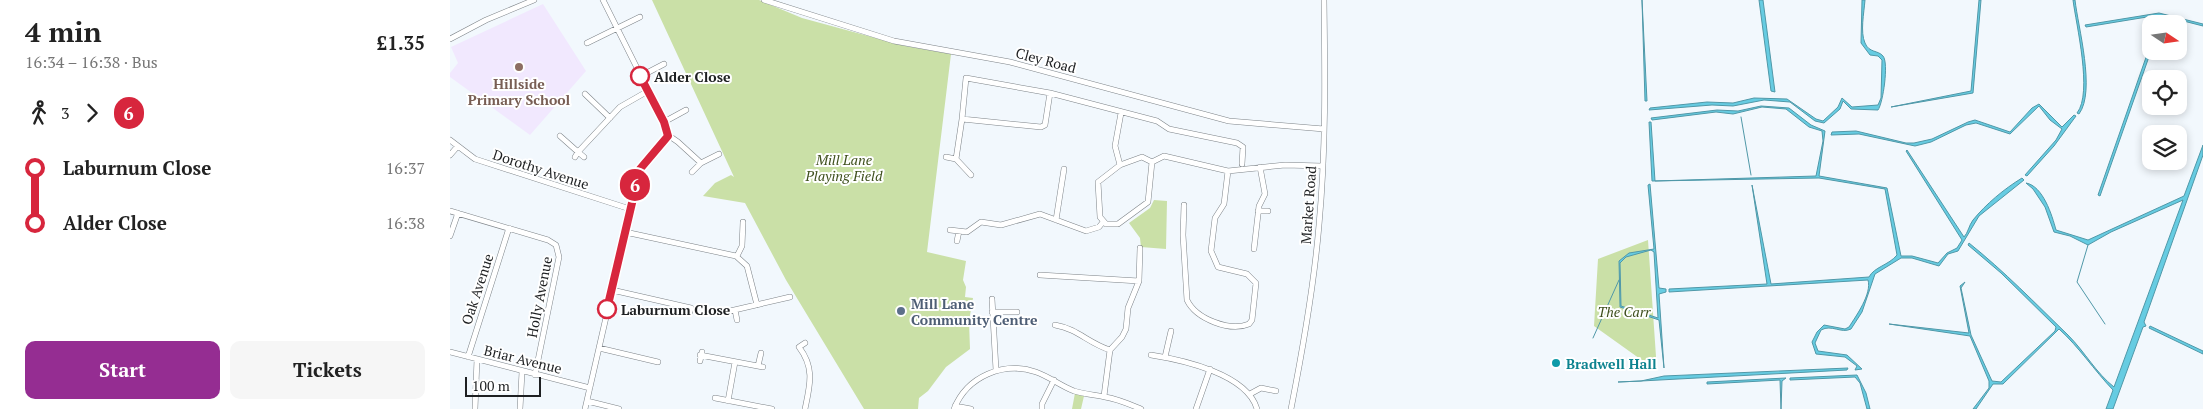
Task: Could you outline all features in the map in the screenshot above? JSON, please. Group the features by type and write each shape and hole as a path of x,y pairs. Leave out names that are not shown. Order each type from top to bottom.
{"street":[{"path":"450,39 486,20 534,0"},
{"path":"603,0 664,122 668,136 678,142 701,163"},
{"name":"Cley Road","path":"764,0 894,41 1010,62 1229,121 1324,129"},
{"name":"Market Road","path":"1291,409 1303,351 1319,226 1324,129 1324,0"},
{"path":"587,44 640,18"},
{"path":"640,76 664,64"},
{"path":"956,159 966,78 1050,93 1157,121 1169,129 1241,144 1242,164"},
{"path":"577,154 610,118 630,101 648,91"},
{"path":"962,119 1042,127 1045,125 1050,93"},
{"path":"585,95 610,118"},
{"path":"664,122 686,110"},
{"path":"1120,165 1115,146 1122,113"},
{"path":"560,136 577,154 584,157"},
{"path":"585,409 640,169 668,136"},
{"name":"Dorothy Avenue","path":"450,140 474,160 630,209"},
{"path":"450,155 457,147"},
{"path":"692,172 701,163 719,154"},
{"path":"1152,162 1164,156 1228,171 1260,167 1322,166"},
{"path":"946,157 956,159 970,175"},
{"path":"1138,158 1146,158 1152,162 1150,197 1145,205 1118,224 1109,225 1103,222 1100,217 1098,182 1120,165 1138,158"},
{"path":"1254,249 1258,211 1265,194 1260,167"},
{"path":"1056,220 1064,169"},
{"path":"1184,205 1183,235 1187,300 1190,306 1209,320 1236,327 1249,324 1252,320 1256,283 1247,274 1218,267 1211,251 1215,218 1224,204 1228,171"},
{"name":"Holly Avenue","path":"450,211 551,241 559,252 536,375"},
{"path":"1258,211 1268,212"},
{"path":"450,236 458,213"},
{"path":"950,230 967,232 981,222 1000,225 1040,214 1086,231 1099,227 1103,222"},
{"path":"737,256 742,246 743,222"},
{"name":"Oak Avenue","path":"468,357 509,228"},
{"path":"957,241 958,231"},
{"path":"625,232 737,256 744,262 750,274 757,304"},
{"path":"1104,396 1110,350 1122,337 1126,329 1128,308 1139,281 1140,248"},
{"path":"1040,275 1096,280 1139,281"},
{"path":"612,290 691,308"},
{"path":"737,320 732,311 790,297"},
{"path":"992,299 996,370"},
{"path":"992,312 1016,312"},
{"path":"1055,324 1069,327 1092,343 1110,350"},
{"path":"1166,357 1170,331"},
{"path":"805,342 797,346 809,364 811,375 805,409"},
{"path":"599,348 658,362"},
{"name":"Briar Avenue","path":"450,352 590,388"},
{"path":"701,356 761,366 761,353"},
{"path":"1151,355 1189,361 1210,369 1250,394 1257,409"},
{"path":"475,409 477,359"},
{"path":"728,400 735,362"},
{"path":"971,409 955,407 970,386 996,370 1020,368 1054,380 1074,391 1104,396 1140,409"},
{"path":"1196,409 1210,369"},
{"path":"520,409 522,372"},
{"path":"1042,409 1042,404 1054,380"},
{"path":"1250,394 1261,388 1276,391"},
{"path":"715,398 772,409"},
{"path":"586,401 619,409"}],"shaded area":[{"name":"Hillside Primary School","path":"543,4 586,71 530,135 450,77 450,73 458,63 451,47"}],"green space":[{"name":"Mill Lane Playing Field","path":"652,0 759,0 802,18 905,46 951,54 927,252 966,261 963,280 966,287 965,297 973,298 969,321 970,349 946,367 928,391 919,398 918,409 864,409 786,280 745,203 703,196 715,183 731,175 734,177"},
{"path":"1154,200 1167,201 1166,249 1141,247 1140,238 1129,223 1150,208"},
{"name":"The Carr","path":"1648,240 1657,371 1594,326 1598,259"},
{"path":"1075,393 1084,396 1081,409 1072,409"}],"water":[{"path":"1642,0 1647,101 1645,101"},
{"path":"1759,0 1763,0 1775,92 1771,91"},
{"path":"1862,0 1865,0 1863,28 1865,43 1871,50 1881,54 1885,60 1885,83 1878,110 1851,109 1843,101 1840,109 1824,123 1815,121 1790,102 1764,100 1733,106 1712,105 1649,110 1650,108 1707,102 1733,103 1754,98 1787,99 1816,119 1823,121 1838,107 1842,98 1852,107 1878,105 1881,98 1882,60 1878,56 1870,55 1861,43"},
{"path":"1979,0 1981,0 1973,93 1891,107 1971,91"},
{"path":"2073,0 2075,0 2086,75 2084,104 2079,114 2077,113 2082,103 2084,75"},
{"path":"2159,13 2167,15 2147,15"},
{"path":"2142,16 2142,18 2086,27 2085,25"},
{"path":"2188,20 2203,24 2203,26 2188,22"},
{"path":"2145,60 2148,60 2144,70 2142,70 2142,77 2100,196 2098,195"},
{"path":"2039,104 2062,127 2074,115 2076,116 2054,146 2027,176 2025,175 2056,140 2062,129 2050,120 2039,106 2010,134 1976,123 1966,125 1931,142 1915,146 1859,134 1831,135 1832,132 1856,131 1906,143 1914,143 1932,139 1975,120 2010,132 2032,108"},
{"path":"1761,106 1789,108 1811,125 1825,131 1819,176 1887,188 1901,256 1912,256 1938,263 1947,253 1957,248 1962,240 1907,150 1964,237 1970,224 1989,203 2015,182 2022,178 2024,180 1979,216 1958,251 1948,254 1939,266 1912,258 1901,258 1875,274 1862,312 1851,329 1844,330 1825,328 1821,330 1815,343 1818,351 1847,355 1862,369 1855,370 1857,366 1845,357 1816,354 1812,342 1817,332 1824,325 1845,329 1849,327 1866,298 1869,286 1868,280 1669,292 1669,289 1767,284 1752,185 1771,284 1869,277 1874,271 1897,255 1885,189 1819,178 1659,181 1816,176 1823,141 1822,131 1809,127 1786,109 1762,107 1733,114 1716,112 1652,120 1651,118 1717,110 1738,111"},
{"path":"1649,122 1651,122 1655,181 1652,181"},
{"path":"2203,145 2203,155 2144,322 2146,326 2143,327 2113,409 2106,409 2113,390 2059,329 2003,384 1993,384 1976,409 1973,409 1989,388 1989,381 1970,336 1889,324 1969,333 1960,286 1965,282 1961,288 1971,335 1992,381 2001,382 2055,331 2056,327 2001,273 1968,245 1969,243 2007,276 2068,335 2114,387 2183,200 2111,232 2088,245 2070,236 2054,232 2045,207 2033,189 2026,183 2032,185 2042,195 2056,230 2088,240 2184,196"},
{"path":"1650,184 1659,288 1666,289 1666,292 1659,294 1664,368 1659,320 1620,307 1619,261 1629,253 1654,249 1648,185","holes":["1651,250 1654,252 1658,318 1621,306 1620,263 1626,257"]},
{"path":"2150,326 2203,351 2203,354 2149,328"},
{"path":"1848,368 1847,370 1641,381 1664,376"},
{"path":"1857,375 1866,393 1870,409 1867,409 1860,383 1855,377 1790,380 1790,378"},
{"path":"1786,378 1782,381 1781,409 1780,380 1707,384 1707,382"}],"waterway":[{"path":"1741,117 1751,175"},
{"path":"2088,245 2077,282 2105,324"},
{"path":"1593,338 1619,280"}],"bus line":[{"name":"6","path":"607,309 640,169 668,136 664,122 640,76"}],"place":[{"name":"Hillside Primary School","path":"519,67"},
{"name":"Alder Close","path":"640,76"},
{"name":"Laburnum Close","path":"607,309"},
{"name":"Mill Lane Community Centre","path":"901,311"},
{"name":"Bradwell Hall","path":"1556,363"}]}
